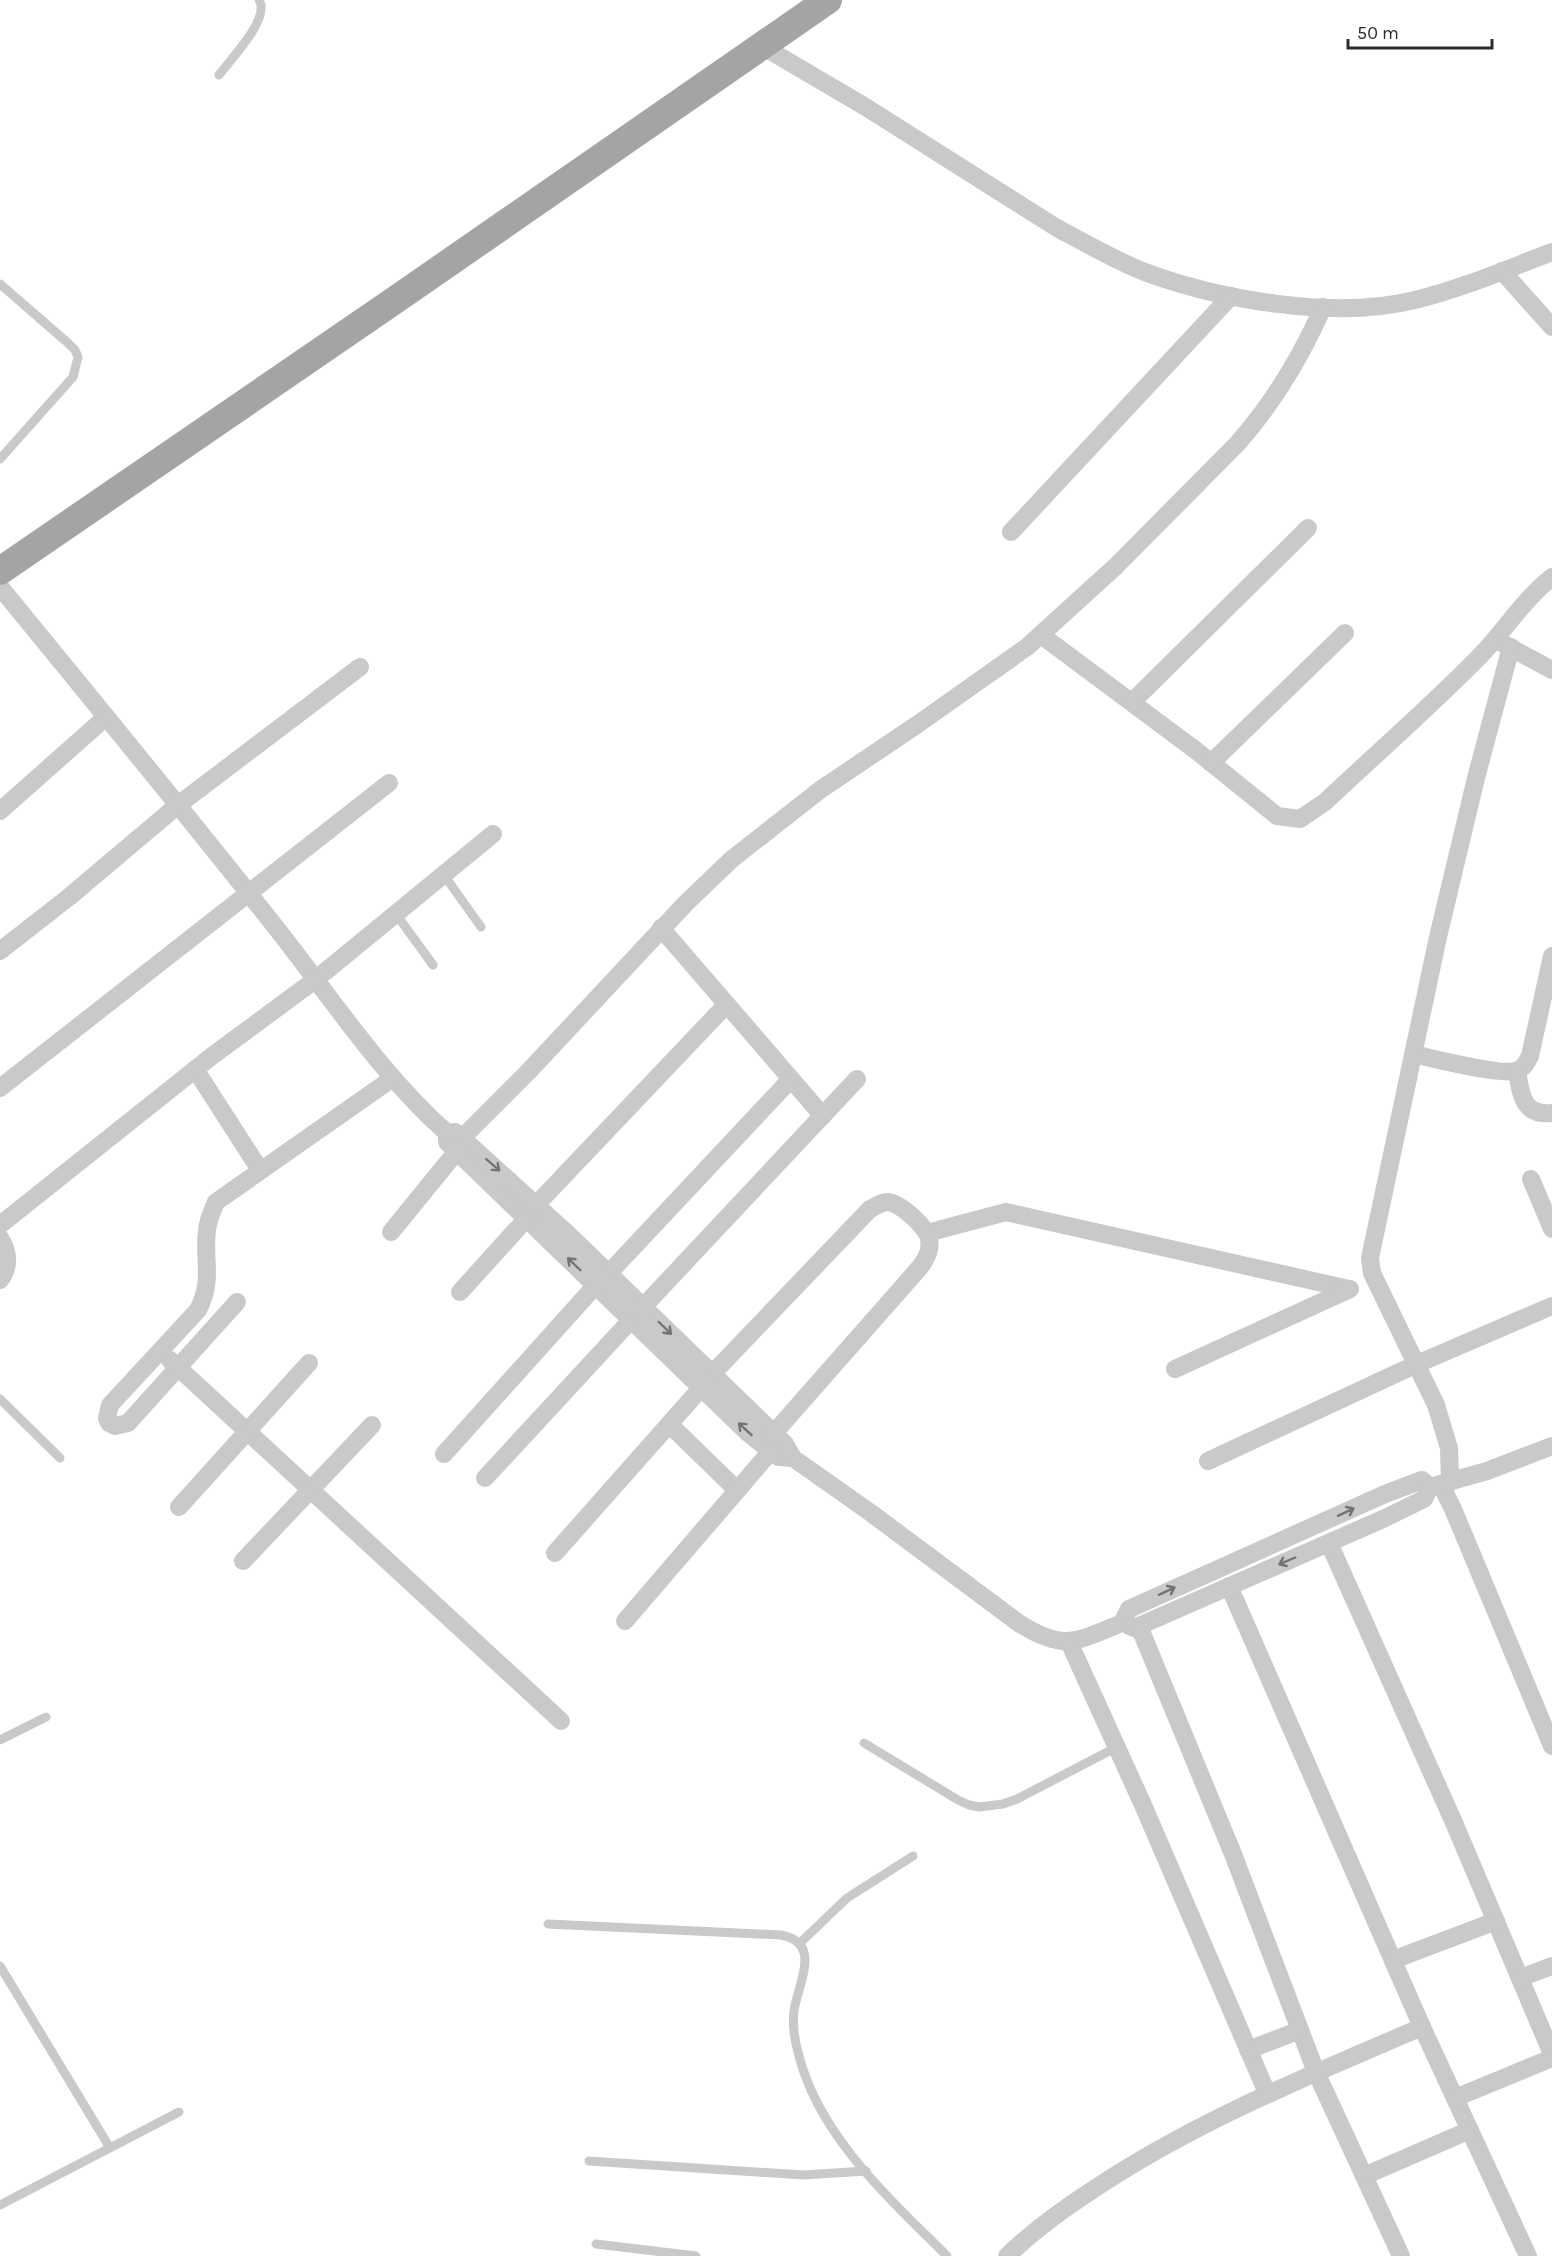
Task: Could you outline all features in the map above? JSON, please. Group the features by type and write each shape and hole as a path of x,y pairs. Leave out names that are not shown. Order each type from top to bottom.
{"main road":[{"path":"0,571 828,0"}],"street":[{"path":"762,46 864,106 1048,223 1144,271 1183,284 1231,296 1323,307 1382,306 1415,300 1552,252"},
{"path":"1502,271 1552,327"},
{"path":"1011,532 1231,296"},
{"path":"391,1232 455,1141 528,1072 661,928 724,866 820,790 1006,663 1041,635 1124,557 1257,421 1293,368 1323,307"},
{"path":"1132,702 1308,528"},
{"path":"1041,635 1132,702 1276,816 1300,819 1325,801 1503,643 1532,595 1552,577"},
{"path":"0,587 178,805 412,1101 532,1212 772,1442 785,1444 793,1458 872,1513 1020,1624 1042,1637 1059,1642 1069,1642 1131,1625 1329,1543 1424,1499 1440,1485 1550,1451"},
{"path":"1211,763 1345,633"},
{"path":"1503,643 1552,670"},
{"path":"1503,643 1476,778 1413,1054 1370,1264 1374,1278 1417,1364 1445,1430 1449,1448 1440,1485 1480,1571 1552,1746"},
{"path":"0,951 69,897 178,805 360,667"},
{"path":"0,811 106,717"},
{"path":"0,1088 246,893 390,783"},
{"path":"0,1225 195,1069 315,980 493,834"},
{"path":"661,928 823,1116"},
{"path":"1413,1054 1493,1071 1517,1071 1525,1066 1530,1056 1552,956"},
{"path":"460,1292 726,1005"},
{"path":"195,1069 260,1170"},
{"path":"1517,1071 1524,1102 1536,1113 1552,1113"},
{"path":"237,1302 128,1423 115,1426 109,1424 107,1418 110,1405 198,1310 206,1291 206,1231 216,1202 393,1078"},
{"path":"485,1478 856,1079"},
{"path":"444,1454 602,1279 790,1080"},
{"path":"1531,1179 1552,1229"},
{"path":"555,1553 707,1380 870,1209 886,1202 894,1203 913,1218 927,1233 929,1249 921,1266 772,1442 737,1490 625,1621"},
{"path":"927,1233 1006,1212 1349,1289"},
{"path":"0,1238 7,1255 6,1271 0,1280"},
{"path":"1175,1369 1374,1278"},
{"path":"1208,1461 1417,1364 1552,1306"},
{"path":"160,1350 309,1491 561,1721"},
{"path":"179,1507 309,1363"},
{"path":"669,1424 737,1490"},
{"path":"243,1561 372,1425"},
{"path":"1401,2256 1316,2072 1233,1854 1131,1625 1129,1609 1385,1494 1422,1480 1440,1485"},
{"path":"1329,1543 1455,1825 1552,2056 1455,2098"},
{"path":"1229,1586 1422,2026 1528,2256"},
{"path":"1069,1642 1267,2093"},
{"path":"1393,1960 1496,1920"},
{"path":"1520,1978 1552,1966"},
{"path":"1007,2256 1051,2218 1155,2150 1267,2093 1422,2026"},
{"path":"1248,2050 1300,2030"},
{"path":"1364,2176 1470,2130"}],"lane":[{"path":"219,75 255,28 261,15 262,4 259,0"},
{"path":"0,284 68,343 78,357 73,377 0,459"},
{"path":"444,875 481,927"},
{"path":"396,914 433,965"},
{"path":"0,1399 60,1458"},
{"path":"0,1740 46,1717"},
{"path":"864,1743 958,1800 979,1807 990,1807 1017,1799 1117,1747"},
{"path":"800,1943 847,1898 913,1856"},
{"path":"548,1924 781,1935 800,1943 805,1950 806,1960 794,2013 794,2032 803,2070 823,2112 866,2171 897,2206 948,2256"},
{"path":"0,1966 110,2148"},
{"path":"0,2205 179,2112"},
{"path":"589,2161 803,2175 866,2171"},
{"path":"596,2244 696,2256"}]}
